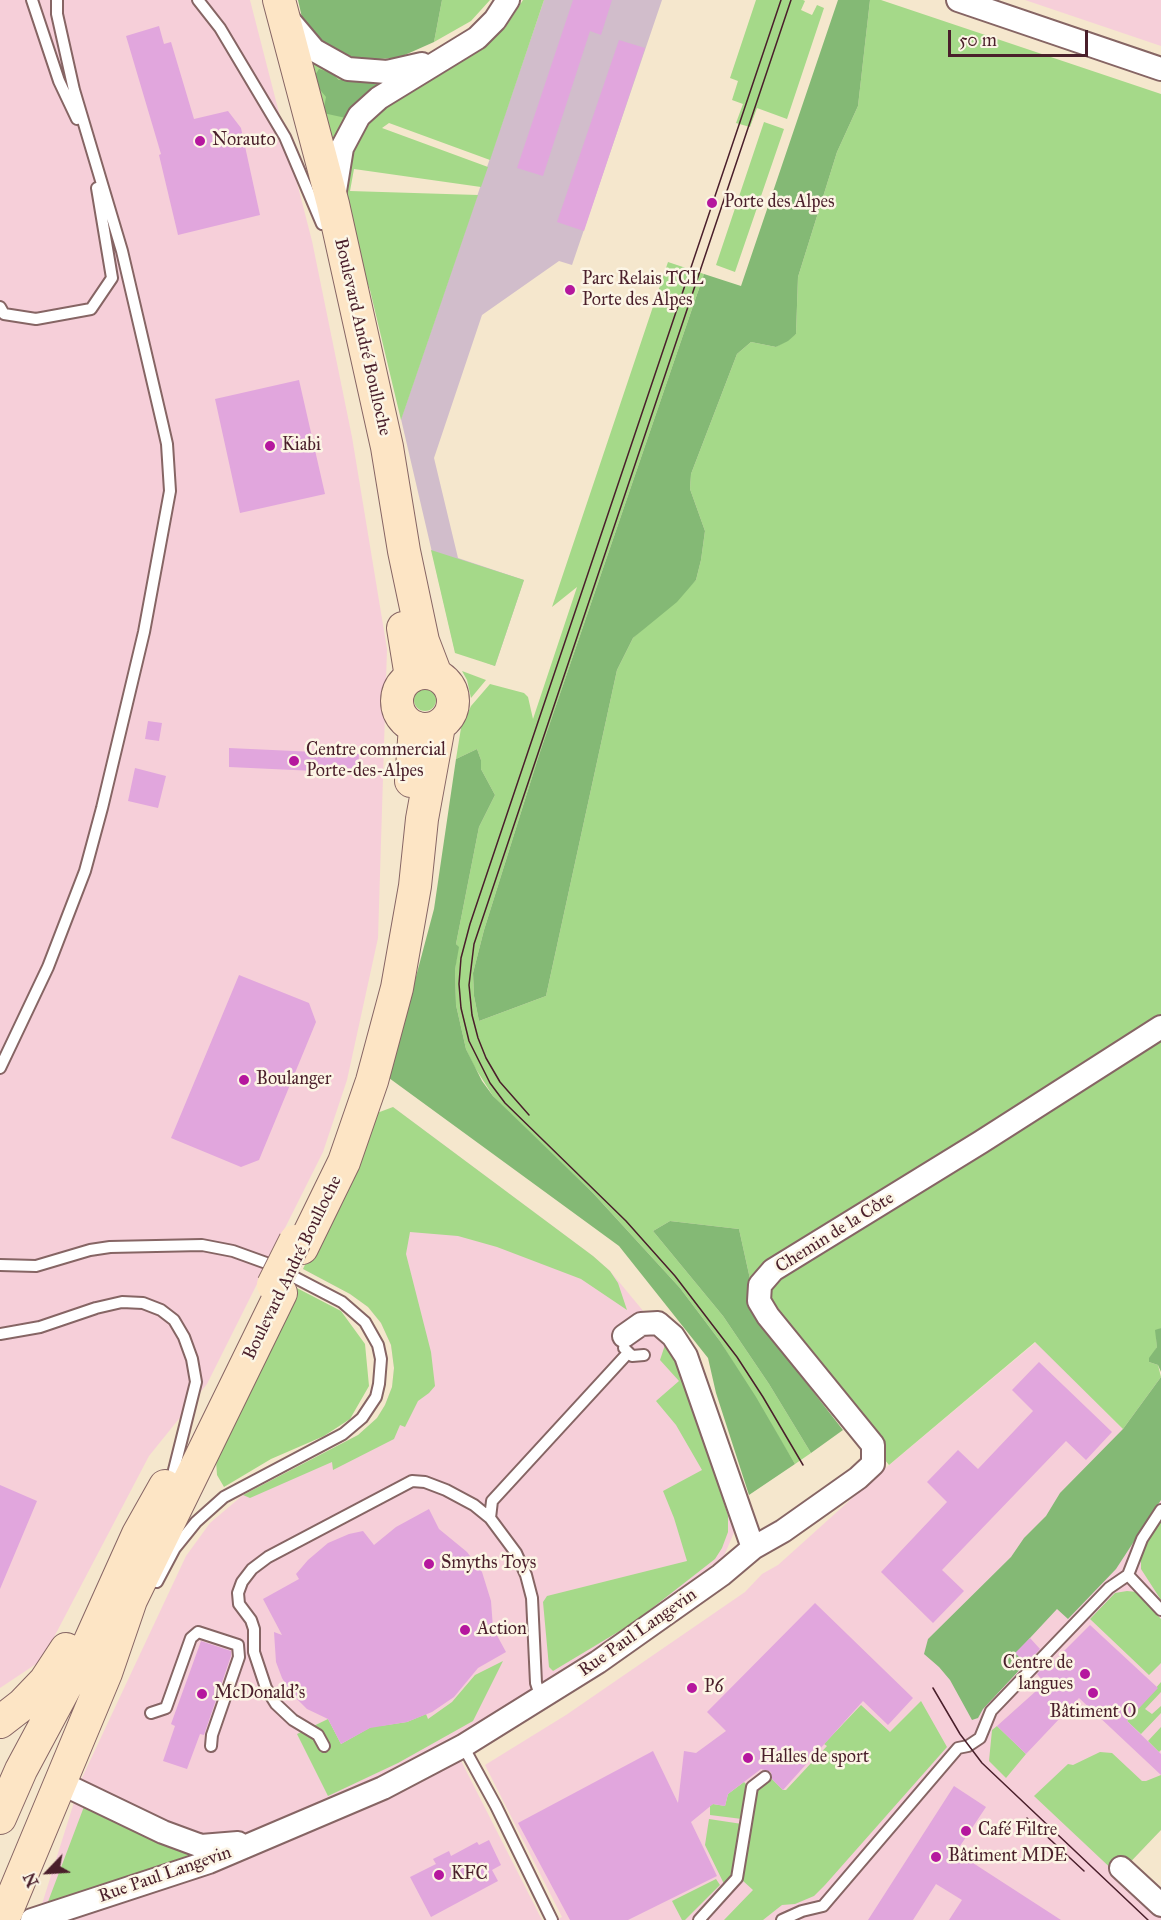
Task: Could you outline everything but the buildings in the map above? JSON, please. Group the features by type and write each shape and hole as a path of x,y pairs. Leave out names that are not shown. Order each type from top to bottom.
{"main road":[{"name":"Boulevard André Boulloche","path":"2,1918 61,1783 106,1672 131,1600 277,1289 345,1162 372,1081 406,939 416,878 422,819 427,727 452,712 454,700 446,682 423,676 423,641 404,551 387,447 275,4"},
{"path":"423,676 402,686 397,703 401,715 427,727"},
{"name":"Boulevard André Boulloche","path":"0,1818 10,1767 89,1643 138,1534 277,1289"},
{"path":"0,1722 22,1705 45,1681 68,1645 95,1593 138,1534"},
{"path":"10,1767 61,1783"},
{"path":"2,1918 3,1876 24,1822 10,1767"}],"street":[{"path":"328,214 342,148 358,116 380,98 477,38 495,20 508,0"},
{"path":"958,0 1161,69"},
{"path":"275,4 315,50 348,69 387,72 446,56"},
{"name":"Chemin de la Côte","path":"753,1548 783,1531 858,1478 873,1464 873,1445 768,1316 759,1301 760,1285 773,1270 991,1136 1161,1027"},
{"path":"626,1345 641,1324 658,1323 673,1336 686,1356 753,1548"},
{"name":"Rue Paul Langevin","path":"32,1920 209,1862 383,1788 463,1746 612,1652 721,1575 753,1548"},
{"name":"Rue Paul Langevin","path":"61,1783 163,1832 201,1846 223,1846 264,1839"},
{"path":"1121,1868 1161,1905"}],"lane":[{"path":"0,307 4,314 36,318 91,309 112,278 91,149 59,81 32,0"},
{"path":"0,1068 43,978 85,871 144,633 170,491 167,444 162,422 122,251 74,90 57,14 57,0"},
{"path":"198,0 220,27 328,214"},
{"path":"0,1265 36,1266 90,1250 110,1247 202,1245 233,1251 269,1264 342,1302 365,1322 378,1345 381,1359 379,1384 376,1397 363,1418 343,1434 236,1489 213,1506 174,1548 150,1595"},
{"path":"0,1334 40,1327 96,1308 122,1302 143,1304 161,1310 174,1320 184,1337 192,1359 196,1382 174,1470"},
{"path":"490,1518 492,1501 626,1345 637,1357 644,1355"},
{"path":"324,1746 318,1734 293,1720 276,1704 266,1688 254,1652 254,1629 251,1620 239,1604 238,1593 242,1582 252,1569 268,1557 412,1481 425,1482 446,1490 474,1505 490,1518 516,1553 526,1575 532,1598 536,1683 541,1698"},
{"path":"782,1920 802,1911 823,1906 958,1748 968,1746 980,1738 992,1711 1109,1588 1128,1575 1142,1539 1161,1510"},
{"path":"1128,1575 1161,1610"},
{"path":"106,1672 139,1614"},
{"path":"151,1713 166,1708 191,1638 198,1632 238,1645 239,1657 212,1734 211,1746"},
{"path":"463,1746 496,1806 552,1920"},
{"path":"699,1920 737,1878 752,1787 765,1777"}],"shaded area":[{"path":"0,0 250,0 312,241 352,437 387,649 378,938 347,1080 323,1152 207,1384 149,1456 42,1660 0,1688"},
{"path":"544,0 662,0 572,265 559,261 482,315 434,458 458,558 524,580 495,666 455,651 401,419"},
{"path":"1025,0 1161,0 1161,46"},
{"path":"393,1107 593,1256 610,1271 669,1342 735,1530 724,1556 634,1626 452,1743 542,1920 37,1920 81,1780 186,1556 210,1523 243,1495 358,1435 377,1418 385,1405 392,1387 394,1368 391,1345 381,1323 368,1307 350,1294 303,1269"},
{"path":"1036,1342 1123,1429 1161,1377 1161,1830 1118,1875 1161,1916 1161,1920 556,1920 562,1917 485,1765 566,1715 745,1592 762,1574 778,1565 889,1465"}],"green space":[{"path":"298,0 442,0 434,42 398,58 359,60 328,46 303,22"},
{"path":"442,0 490,0 471,21 434,42"},
{"path":"523,0 544,0 490,160 389,123 382,128 488,167 481,187 354,169 350,191 478,195 401,420 370,290 357,255 343,187 347,155 363,127 394,99 473,53 505,28"},
{"path":"756,0 803,0 805,1 801,10 812,15 817,5 824,8 787,119 757,108 750,127 736,123 743,104 732,100 738,81 730,78"},
{"path":"838,0 870,0 858,106 837,152 798,277 796,334 776,347 751,342 737,354 691,474 690,489 705,531 696,580 677,602 633,638 617,670 546,996 479,1021 474,996 473,973 484,930 539,755 704,274 741,286"},
{"path":"870,0 881,0 1161,94 1161,1328 1156,1331 1157,1347 1149,1362 1158,1365 1161,1377 1123,1429 1035,1342 889,1465 768,1316 760,1285 750,1279 739,1229 670,1221 653,1231 723,1316 769,1384 811,1453 795,1464 720,1341 680,1288 593,1193 493,1096 474,1066 466,1049 456,1005 455,970 458,947 456,944 479,827 495,795 481,769 477,749 456,759 461,728 471,706 490,684 524,693 528,697 533,719 577,587 552,607 668,262 704,274 539,755 484,930 473,973 474,996 479,1021 546,996 617,670 633,638 696,580 705,531 690,489 691,474 737,354 751,342 776,347 796,334 798,277 837,152 858,106"},
{"path":"307,49 357,78 339,80 331,73 346,118 335,144 327,148"},
{"path":"319,69 332,73 339,80 357,78 381,82 384,86 346,118 323,113 326,97 312,80"},
{"path":"764,122 784,129 735,272 716,265"},
{"path":"431,550 524,580 495,666 455,653"},
{"path":"462,671 486,680 471,698 467,680"},
{"path":"425,689 433,692 436,700 433,708 425,711 417,708 414,700 417,692"},
{"path":"477,749 481,769 495,795 479,827 456,944 459,947 455,970 456,1005 466,1049 482,1081 493,1096 593,1193 680,1288 720,1341 756,1397 795,1464 749,1495 716,1393 708,1358 619,1246 389,1078 434,909 456,759"},
{"path":"393,1107 593,1256 610,1271 618,1283 627,1310 581,1279 497,1247 458,1236 410,1232 406,1254 431,1352 435,1386 418,1401 405,1427 400,1425 394,1439 333,1470 332,1462 250,1498 243,1495 358,1435 377,1418 392,1387 394,1368 391,1345 381,1323 368,1307 350,1294 303,1269 377,1113"},
{"path":"670,1221 739,1229 750,1279 749,1302 757,1320 843,1430 811,1453 769,1384 723,1316 653,1231"},
{"path":"293,1286 341,1311 365,1344 369,1386 350,1419 324,1436 271,1459 224,1487 217,1475 216,1460"},
{"path":"1161,1328 1161,1372 1158,1365 1149,1362 1149,1358 1157,1347 1155,1330"},
{"path":"666,1342 669,1342 689,1389 728,1516 728,1532 715,1559 633,1623 553,1671 549,1667 543,1602 547,1596 687,1561 663,1491 702,1470 676,1425 656,1401 679,1381 660,1360"},
{"path":"1161,1377 1161,1500 1116,1569 1068,1619 1057,1609 1016,1653 1026,1663 983,1709 978,1718 972,1720 950,1680 924,1654 928,1639 1011,1557 1024,1538 1046,1516 1060,1493 1123,1429"},
{"path":"1161,1520 1161,1600 1141,1569 1141,1559 1146,1545"},
{"path":"1137,1592 1161,1619 1161,1663 1149,1675 1090,1619 1115,1593"},
{"path":"503,1661 473,1721 398,1763 328,1796 297,1734 328,1719 341,1744 378,1723 380,1726 407,1722 426,1714 428,1719 452,1702 475,1675"},
{"path":"1161,1682 1161,1692 1145,1709 1152,1714 1161,1706 1161,1713 1141,1734 1127,1721"},
{"path":"921,1701 947,1747 825,1885 814,1896 795,1904 782,1905 763,1920 724,1920 753,1890 742,1880 754,1790 770,1777 783,1790 786,1790 827,1746 824,1744 861,1705 890,1732"},
{"path":"997,1726 1026,1754 1006,1778 989,1761 992,1730"},
{"path":"1161,1727 1161,1750 1159,1752 1148,1741"},
{"path":"1100,1752 1112,1753 1142,1781 1161,1775 1161,1830 1118,1875 1034,1796 1068,1764 1073,1765"},
{"path":"744,1782 747,1785 742,1819 710,1815 710,1806 713,1804 725,1806 728,1794"},
{"path":"85,1804 202,1855 46,1907"},
{"path":"709,1819 742,1824 734,1877 725,1886 705,1845"},
{"path":"716,1879 720,1885 685,1920 682,1920 672,1901"}],"tram line":[{"path":"781,0 470,924 461,958 459,984 461,1008 469,1041 490,1083 505,1103 626,1221 675,1276 737,1357 803,1465"},
{"path":"529,1115 500,1082 478,1038 472,1015 469,985 474,944 791,0"},
{"path":"933,1688 960,1734 982,1763 1148,1920"},
{"path":"1027,1818 1084,1871"}],"place":[{"name":"Norauto","path":"200,141"},
{"name":"Porte des Alpes","path":"712,203"},
{"name":"Parc Relais TCL Porte des Alpes","path":"570,290"},
{"name":"Kiabi","path":"270,446"},
{"name":"Centre commercial Porte-des-Alpes","path":"294,761"},
{"name":"Boulanger","path":"244,1080"},
{"name":"Smyths Toys","path":"429,1564"},
{"name":"Action","path":"465,1630"},
{"name":"Centre de langues","path":"1085,1674"},
{"name":"P6","path":"692,1688"},
{"name":"Bâtiment O","path":"1093,1693"},
{"name":"McDonald's","path":"202,1694"},
{"name":"Halles de sport","path":"748,1758"},
{"name":"Café Filtre","path":"966,1831"},
{"name":"Bâtiment MDE","path":"936,1857"},
{"name":"KFC","path":"439,1875"}]}
